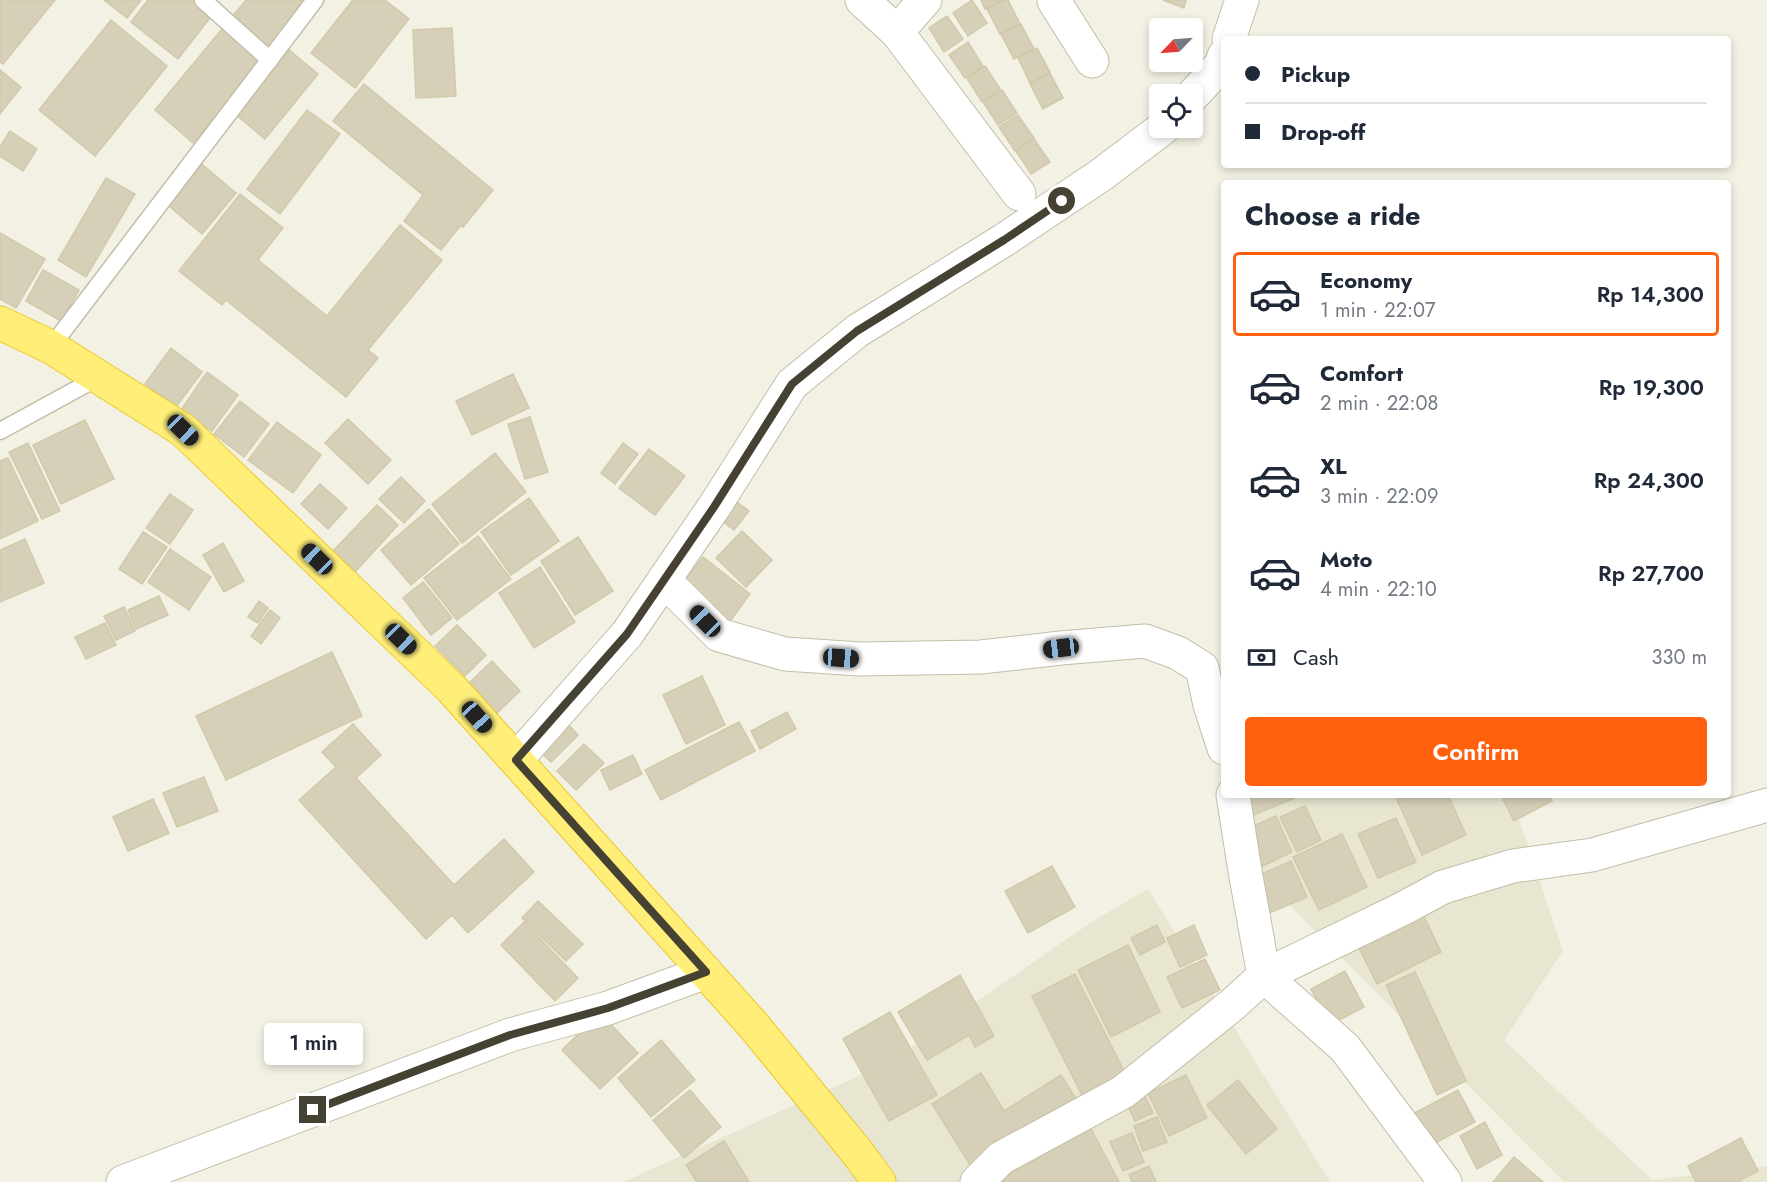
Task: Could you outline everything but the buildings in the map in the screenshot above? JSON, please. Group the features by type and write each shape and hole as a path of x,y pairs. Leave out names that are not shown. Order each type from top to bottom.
{"highway":[{"path":"0,323 51,347 183,430 452,688 754,1026 879,1182"}],"street":[{"path":"862,0 897,32 1019,194"},
{"path":"897,32 925,0"},
{"path":"1056,0 1092,61"},
{"path":"1230,36 1242,0"},
{"path":"1203,84 1221,65"},
{"path":"516,760 627,634 714,507 792,384 857,331 1014,234 1101,175 1149,138"},
{"path":"664,580 719,635 785,654 860,659 981,657 1145,640 1178,653 1202,668 1210,705 1221,739"},
{"path":"1233,798 1264,976 1345,1047 1445,1182"},
{"path":"976,1182 1001,1158 1123,1092 1232,1005 1264,976 1443,887 1513,866 1592,855 1767,805"},
{"path":"123,1182 510,1035 608,1008 706,972"}],"lane":[{"path":"203,0 270,60"},
{"path":"51,347 315,0"},
{"path":"0,431 99,377"}],"shaded area":[{"path":"1238,798 1512,798 1563,951 1504,1040 1652,1180 1767,1166 1767,1182 1564,1182 1254,869"},
{"path":"1148,889 1330,1182 623,1182 888,1063 1093,921"}],"route":[{"path":"313,1110 510,1035 608,1008 706,972 516,760 627,634 714,507 792,384 857,331 1004,240 1062,201"}]}
